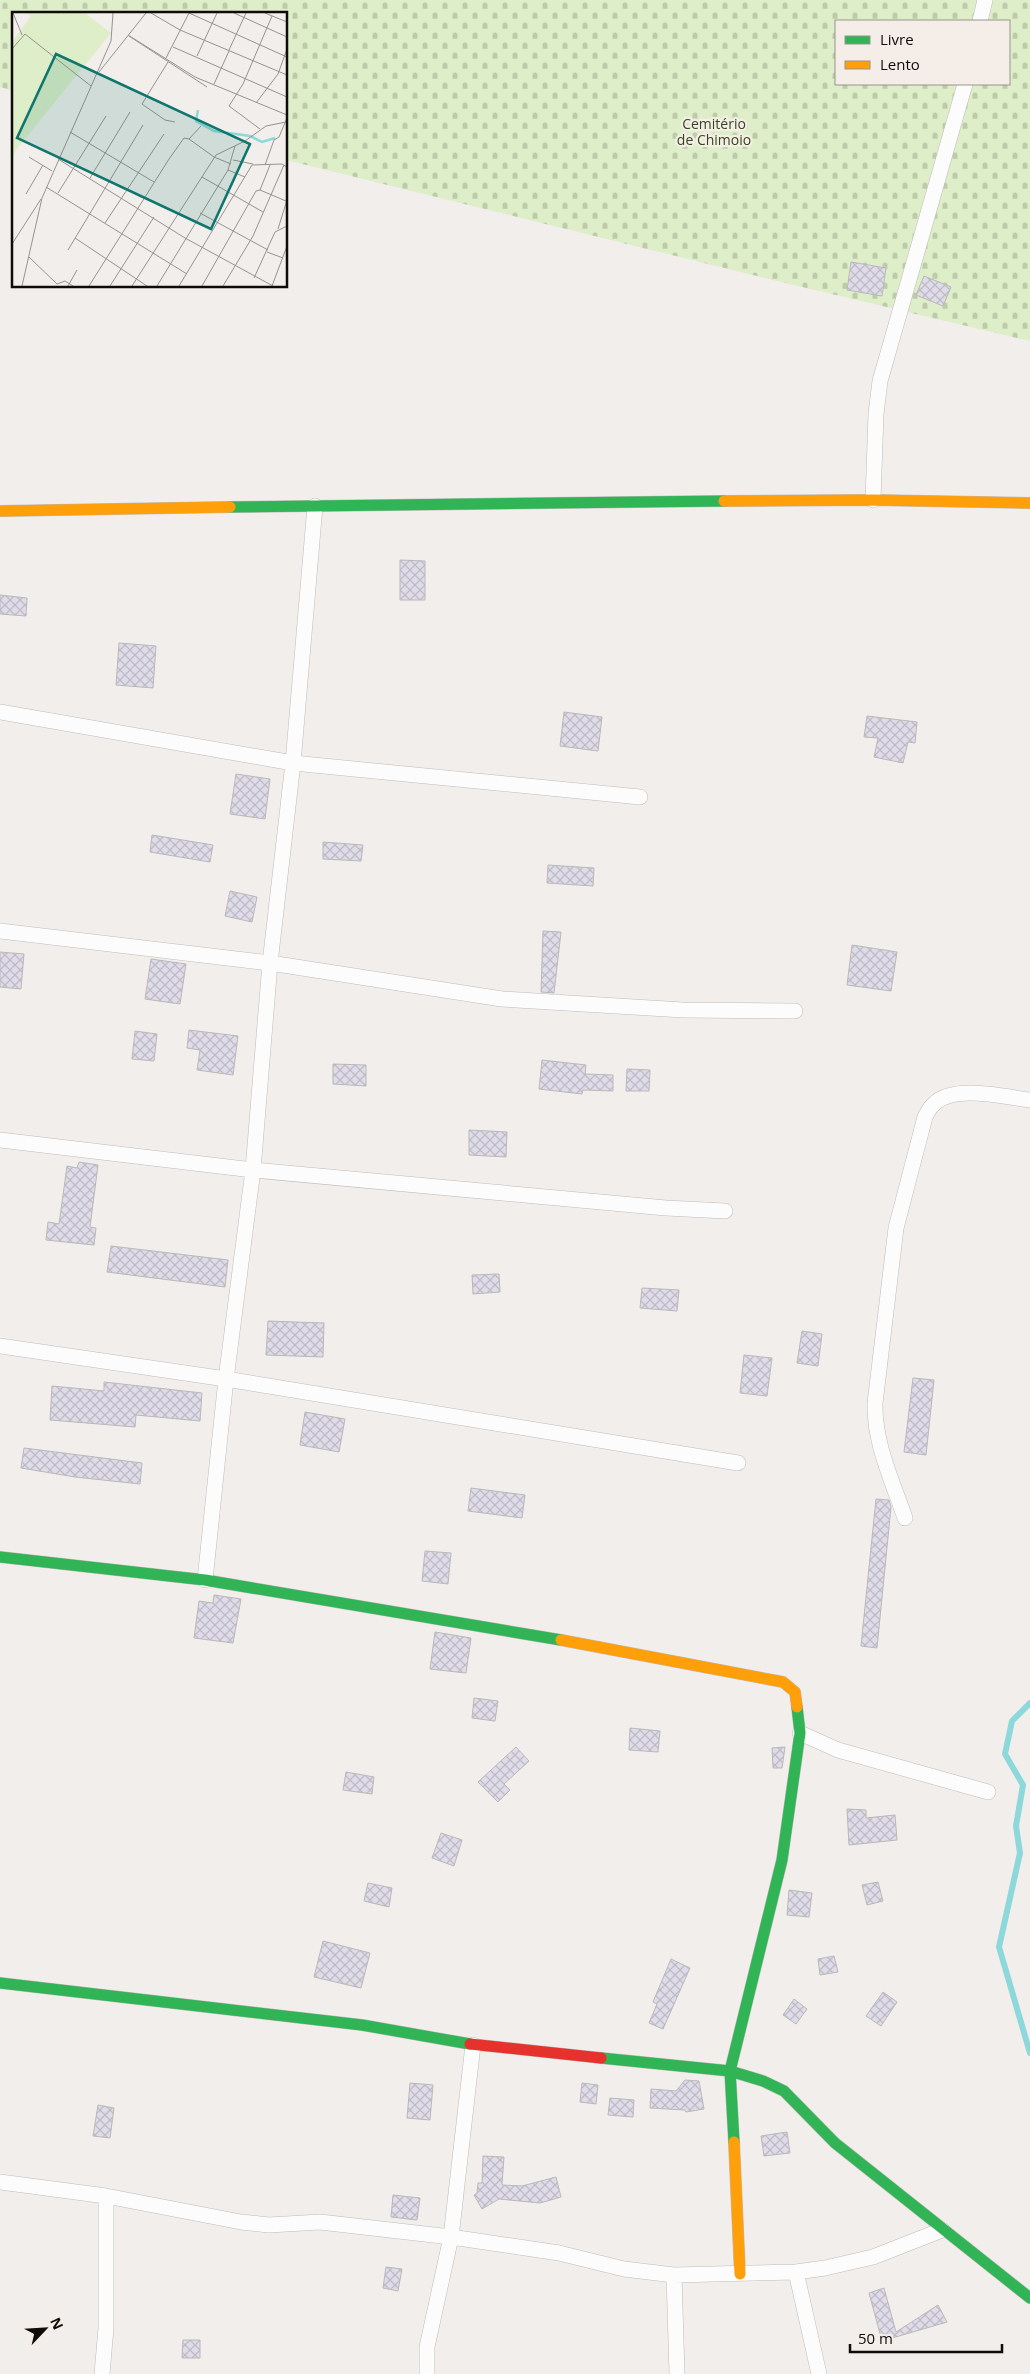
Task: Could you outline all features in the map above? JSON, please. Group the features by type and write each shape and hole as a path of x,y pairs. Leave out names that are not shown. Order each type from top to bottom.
{"street":[{"path":"980,20 985,0"},
{"path":"874,500 876,414 880,381 965,85"},
{"path":"0,511 874,500 1030,503"},
{"path":"1005,504 1030,510"},
{"path":"206,1580 226,1379 253,1170 270,963 294,763 315,506"},
{"path":"0,712 294,763 640,797"},
{"path":"0,931 270,963 502,999 683,1010 794,1010"},
{"path":"906,1518 878,1440 874,1425 874,1403 896,1228 925,1117 934,1103 954,1094 968,1093 1030,1100"},
{"path":"0,1140 253,1170 666,1208 726,1211"},
{"path":"0,1346 226,1379 738,1463"},
{"path":"0,1557 206,1580 500,1629 727,1670 783,1682 795,1692 800,1733 782,1860 730,2071 740,2274"},
{"path":"800,1733 838,1750 988,1792"},
{"path":"0,1983 362,2025 473,2045 730,2071 763,2081 784,2091 835,2143 942,2230 1030,2298"},
{"path":"427,2374 427,2348 451,2237 473,2045"},
{"path":"0,2182 106,2196 241,2222 269,2225 320,2222 451,2237 559,2253 624,2269 674,2275 796,2272 873,2257 942,2230"},
{"path":"102,2374 106,2328 106,2196"},
{"path":"796,2272 820,2374"},
{"path":"674,2275 677,2374"}],"green space":[{"name":"Cemitério de Chimoio","path":"0,0 1030,0 1030,341 777,281 288,160 288,12 12,12 12,90 0,87"}],"building":[{"path":"851,262 886,268 882,296 847,290"},
{"path":"924,276 951,287 943,306 916,295"},
{"path":"400,560 425,561 425,600 400,600"},
{"path":"0,595 27,598 26,616 0,614"},
{"path":"119,643 156,646 153,688 116,685"},
{"path":"564,712 602,717 598,751 560,746"},
{"path":"867,716 917,722 915,743 908,742 903,763 874,757 878,738 864,737"},
{"path":"236,774 270,779 265,819 230,814"},
{"path":"152,835 213,845 210,862 150,852"},
{"path":"323,842 363,845 361,861 323,859"},
{"path":"548,865 594,868 593,886 547,883"},
{"path":"230,891 257,897 252,922 225,916"},
{"path":"543,931 561,932 554,993 541,992"},
{"path":"852,945 897,952 891,991 847,985"},
{"path":"0,952 24,954 21,989 0,987"},
{"path":"151,959 186,964 180,1004 145,999"},
{"path":"189,1030 238,1036 233,1075 197,1070 200,1050 187,1048"},
{"path":"135,1031 157,1034 154,1061 132,1059"},
{"path":"542,1060 586,1065 585,1074 613,1075 613,1091 583,1090 582,1094 539,1089"},
{"path":"333,1064 366,1065 366,1086 333,1084"},
{"path":"627,1069 650,1070 649,1091 626,1091"},
{"path":"469,1130 507,1132 506,1157 469,1155"},
{"path":"79,1162 98,1165 90,1227 96,1228 94,1245 46,1240 48,1222 59,1224 67,1166 77,1168"},
{"path":"111,1246 228,1260 225,1287 107,1272"},
{"path":"499,1274 500,1292 473,1294 472,1275"},
{"path":"642,1288 679,1290 677,1311 640,1308"},
{"path":"268,1321 324,1323 323,1357 266,1355"},
{"path":"802,1331 822,1334 818,1366 797,1363"},
{"path":"744,1355 772,1358 767,1396 740,1393"},
{"path":"913,1378 934,1380 926,1455 904,1452"},
{"path":"104,1382 202,1393 200,1421 136,1415 135,1427 50,1420 52,1386 104,1391"},
{"path":"305,1412 345,1419 339,1452 300,1445"},
{"path":"24,1448 142,1463 140,1484 75,1477 21,1468"},
{"path":"471,1488 525,1495 522,1518 468,1511"},
{"path":"876,1499 889,1500 891,1507 877,1648 861,1646"},
{"path":"425,1551 451,1553 448,1584 422,1581"},
{"path":"214,1595 241,1599 233,1643 194,1638 199,1601 213,1603"},
{"path":"435,1632 471,1638 466,1673 430,1669"},
{"path":"474,1698 498,1701 495,1721 472,1718"},
{"path":"630,1728 660,1731 658,1752 629,1750"},
{"path":"516,1747 529,1761 504,1784 510,1790 498,1802 478,1782"},
{"path":"785,1747 782,1768 773,1768 772,1748"},
{"path":"346,1772 374,1777 372,1794 343,1790"},
{"path":"847,1809 866,1810 866,1818 895,1815 897,1840 849,1845"},
{"path":"441,1833 462,1840 454,1866 432,1858"},
{"path":"878,1882 883,1901 867,1905 862,1885"},
{"path":"368,1883 392,1888 389,1907 364,1901"},
{"path":"789,1890 812,1893 809,1917 787,1915"},
{"path":"323,1941 370,1953 361,1988 314,1977"},
{"path":"834,1956 838,1972 820,1975 818,1959"},
{"path":"671,1959 690,1968 663,2029 649,2023 657,2004 653,2002"},
{"path":"883,1992 897,2002 881,2026 866,2016"},
{"path":"794,1999 807,2009 796,2024 783,2015"},
{"path":"685,2080 699,2081 704,2109 686,2112 685,2110 650,2108 651,2089 676,2091"},
{"path":"410,2083 433,2085 430,2120 407,2118"},
{"path":"582,2083 598,2085 596,2104 580,2102"},
{"path":"610,2098 634,2100 633,2117 608,2115"},
{"path":"98,2105 114,2108 110,2138 93,2136"},
{"path":"787,2132 790,2153 764,2156 761,2136"},
{"path":"483,2156 504,2157 502,2185 522,2186 556,2177 561,2197 540,2203 499,2199 482,2209 474,2195 477,2193 478,2183 482,2183"},
{"path":"393,2195 420,2198 417,2220 391,2217"},
{"path":"386,2267 402,2269 398,2291 383,2288"},
{"path":"884,2288 896,2332 938,2305 947,2322 882,2341 869,2293"},
{"path":"183,2340 200,2340 200,2358 182,2358"}],"waterway":[{"path":"1030,1703 1012,1721 1005,1754 1023,1785 1016,1826 1020,1853 999,1947 1030,2053"}],"traffic: fast":[{"path":"230,507 724,501"},
{"path":"0,1557 205,1580 561,1640"},
{"path":"734,2142 730,2071 782,1860 800,1733 797,1707"},
{"path":"0,1983 362,2025 470,2044"},
{"path":"601,2058 730,2071 763,2081 784,2091 835,2143 1030,2298"}],"traffic: slow":[{"path":"724,501 873,500 1030,503"},
{"path":"0,511 230,507"},
{"path":"561,1640 783,1682 795,1692 797,1707"},
{"path":"734,2142 740,2274"}],"traffic: jam":[{"path":"470,2044 601,2058"}]}
